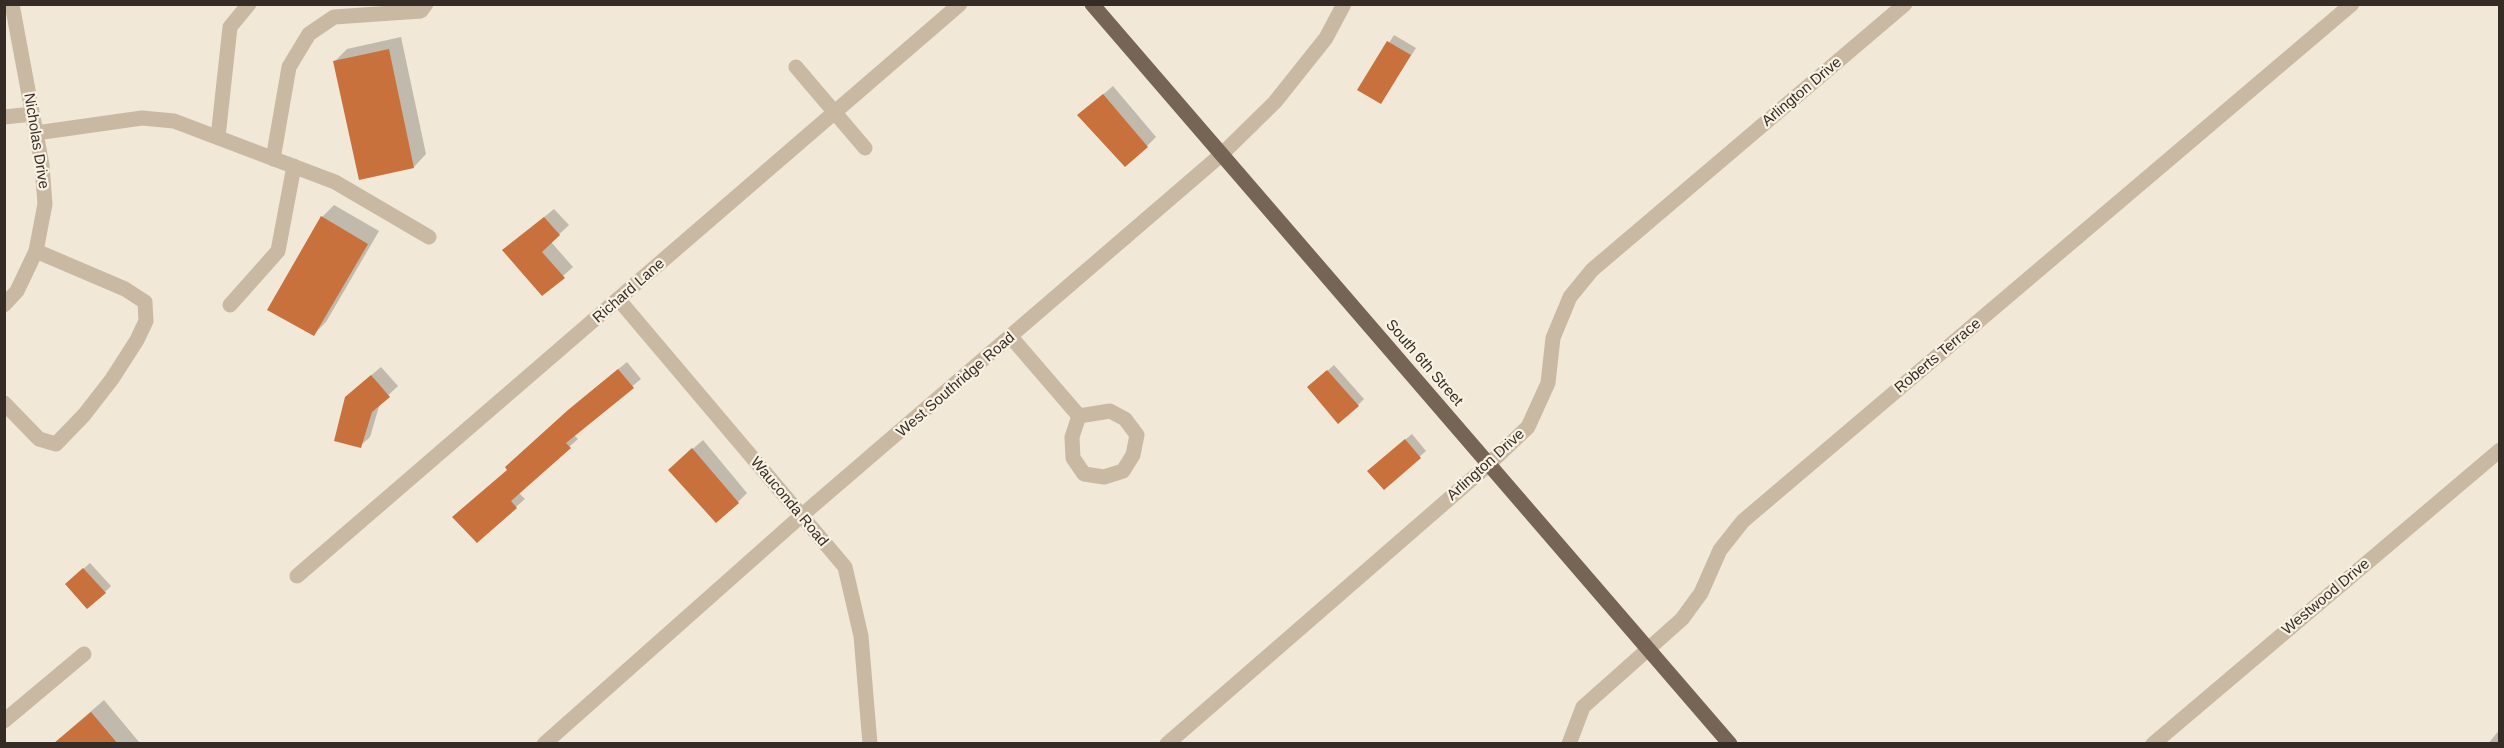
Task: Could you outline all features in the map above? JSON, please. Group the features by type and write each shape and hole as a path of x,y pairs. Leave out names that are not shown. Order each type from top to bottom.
{"main road":[{"name":"South 6th Street","path":"1092,4 1730,744"}],"street":[{"name":"Nicholas Drive","path":"4,305 17,291 36,251 45,204 36,133 12,4"},
{"path":"218,137 230,27 249,4"},
{"path":"273,159 289,67 309,34 334,17 421,10 426,4"},
{"name":"Richard Lane","path":"297,576 960,4"},
{"name":"West Southridge Road","path":"544,744 801,516 1222,154 1275,102 1326,38 1344,4"},
{"name":"Arlington Drive","path":"1167,744 1488,465 1528,427 1548,383 1553,338 1570,297 1592,270 1905,4"},
{"name":"Roberts Terrace","path":"1569,744 1583,707 1682,619 1701,592 1720,550 1743,520 2352,4"},
{"path":"796,66 865,148"},
{"path":"4,117 32,114"},
{"path":"36,133 142,118 174,121 335,182 429,237"},
{"path":"230,305 278,251 294,166"},
{"path":"4,403 39,439 56,444 84,416 112,379 137,340 146,321 145,302 125,289 36,251"},
{"name":"Wauconda Road","path":"619,300 844,567 861,636 870,744"},
{"path":"1011,337 1079,416"},
{"path":"1110,411 1125,418 1137,435 1134,455 1123,471 1104,477 1084,474 1073,458 1072,437 1079,416 1110,411"},
{"name":"Westwood Drive","path":"2153,744 2499,450"},
{"path":"4,721 84,654"}],"building":[{"path":"1387,41 1411,55 1381,104 1357,90"},
{"path":"389,49 414,168 359,180 333,61"},
{"path":"1103,94 1148,147 1125,167 1077,115"},
{"path":"321,216 368,244 314,336 267,310"},
{"path":"544,217 560,235 542,252 565,278 542,296 502,250"},
{"path":"618,369 634,388 566,443 571,448 511,501 517,508 477,543 452,517 507,470 505,467 568,410"},
{"path":"1327,370 1359,406 1338,424 1307,387"},
{"path":"371,375 390,397 372,412 361,448 334,441 345,397"},
{"path":"1405,439 1421,458 1384,490 1367,471"},
{"path":"692,448 739,503 716,523 668,470"},
{"path":"83,568 106,593 87,609 65,584"},
{"path":"91,712 118,744 53,744"}]}
